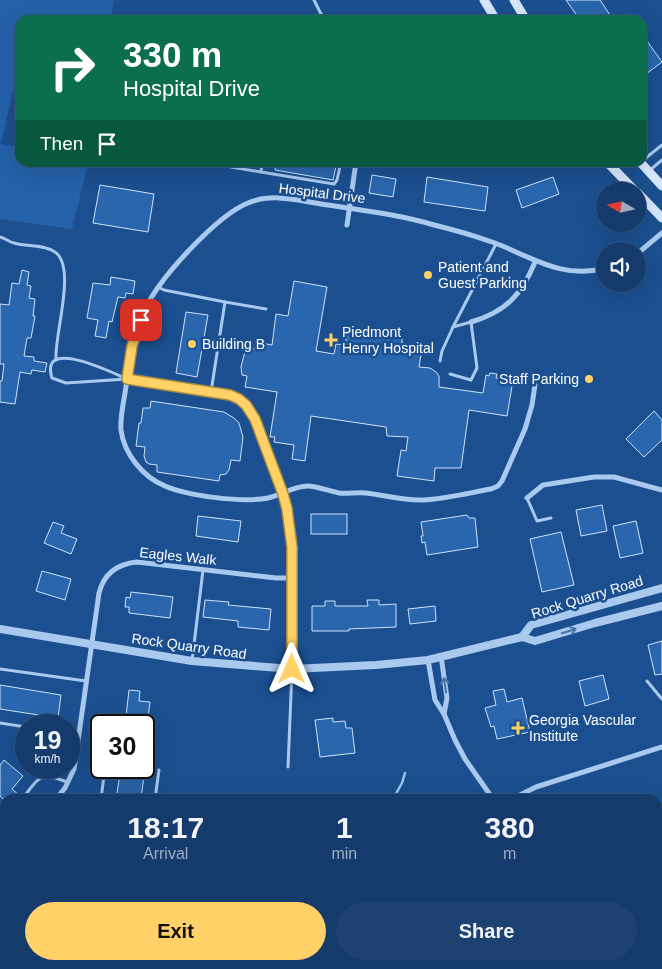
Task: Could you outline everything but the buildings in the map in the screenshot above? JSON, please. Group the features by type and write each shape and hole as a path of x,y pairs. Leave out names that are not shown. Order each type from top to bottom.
{"main road":[{"path":"484,0 493,15"},
{"path":"514,0 523,15"},
{"path":"612,167 626,182"},
{"path":"644,167 662,186"},
{"path":"646,202 662,218"}],"street":[{"path":"346,225 355,167"},
{"name":"Hospital Drive","path":"535,385 532,405 525,429 498,486 491,489 422,500 363,492 337,492 309,486 302,486 283,494 257,500 236,500 181,491 166,487 154,480 135,462 121,431 121,416 136,333 146,308 158,287 181,258 226,216 240,206 252,201 263,198 275,198 415,219 496,244 535,262 571,272 596,270"},
{"path":"646,246 662,233"},
{"path":"471,322 492,314 513,299 524,286 535,262"},
{"path":"526,498 543,485 594,477 614,476 662,490"},
{"path":"283,494 291,531 292,669"},
{"name":"Eagles Walk","path":"80,722 101,585 108,574 118,566 128,563 147,562 202,570 292,578"},
{"name":"Rock Quarry Road","path":"522,637 531,625 662,588"},
{"name":"Rock Quarry Road","path":"0,629 192,661 292,669 376,665 428,660 522,637 535,641 662,606"},
{"path":"441,656 447,698 444,714"},
{"path":"428,660 435,700 444,714 465,759 490,794"},
{"path":"522,794 536,787 662,747"},
{"name":"Eagles Walk","path":"60,794 69,779"}],"lane":[{"path":"314,0 322,15"},
{"path":"647,157 662,145"},
{"path":"648,172 662,160"},
{"path":"232,167 334,184 338,180 340,167"},
{"path":"261,172 262,167"},
{"path":"0,237 12,243 46,248 56,253 62,259 65,268 65,282 55,348 56,360"},
{"path":"440,361 442,351 453,327 496,244"},
{"path":"158,287 164,290 266,309"},
{"path":"211,392 224,302"},
{"path":"450,374 471,380 477,368 471,322 453,327"},
{"path":"127,379 76,359 62,358 56,360 50,373 52,378 66,383 127,379 230,395 239,399 250,410 259,429 283,494"},
{"path":"526,498 537,522 551,518"},
{"path":"192,661 202,570"},
{"path":"0,669 86,681"},
{"path":"288,767 292,669"},
{"path":"647,681 662,698"},
{"path":"0,723 15,725"},
{"path":"156,794 159,770"},
{"path":"26,794 44,776 68,782"},
{"path":"102,794 104,779"}],"shaded area":[{"path":"0,0 114,0 112,15 15,15 15,83 1,144 15,146 15,167 87,167 72,229 0,219"}],"waterway":[{"path":"396,794 405,773"}],"place":[{"name":"Patient and Guest Parking","path":"428,275"},
{"name":"Piedmont Henry Hospital","path":"331,340"},
{"name":"Building B","path":"192,344"},
{"name":"Staff Parking","path":"589,379"},
{"name":"Georgia Vascular Institute","path":"518,728"}],"route":[{"path":"141,320 132,346 127,379 230,395 246,405 255,419 283,494 289,520 292,547 292,669"}]}
